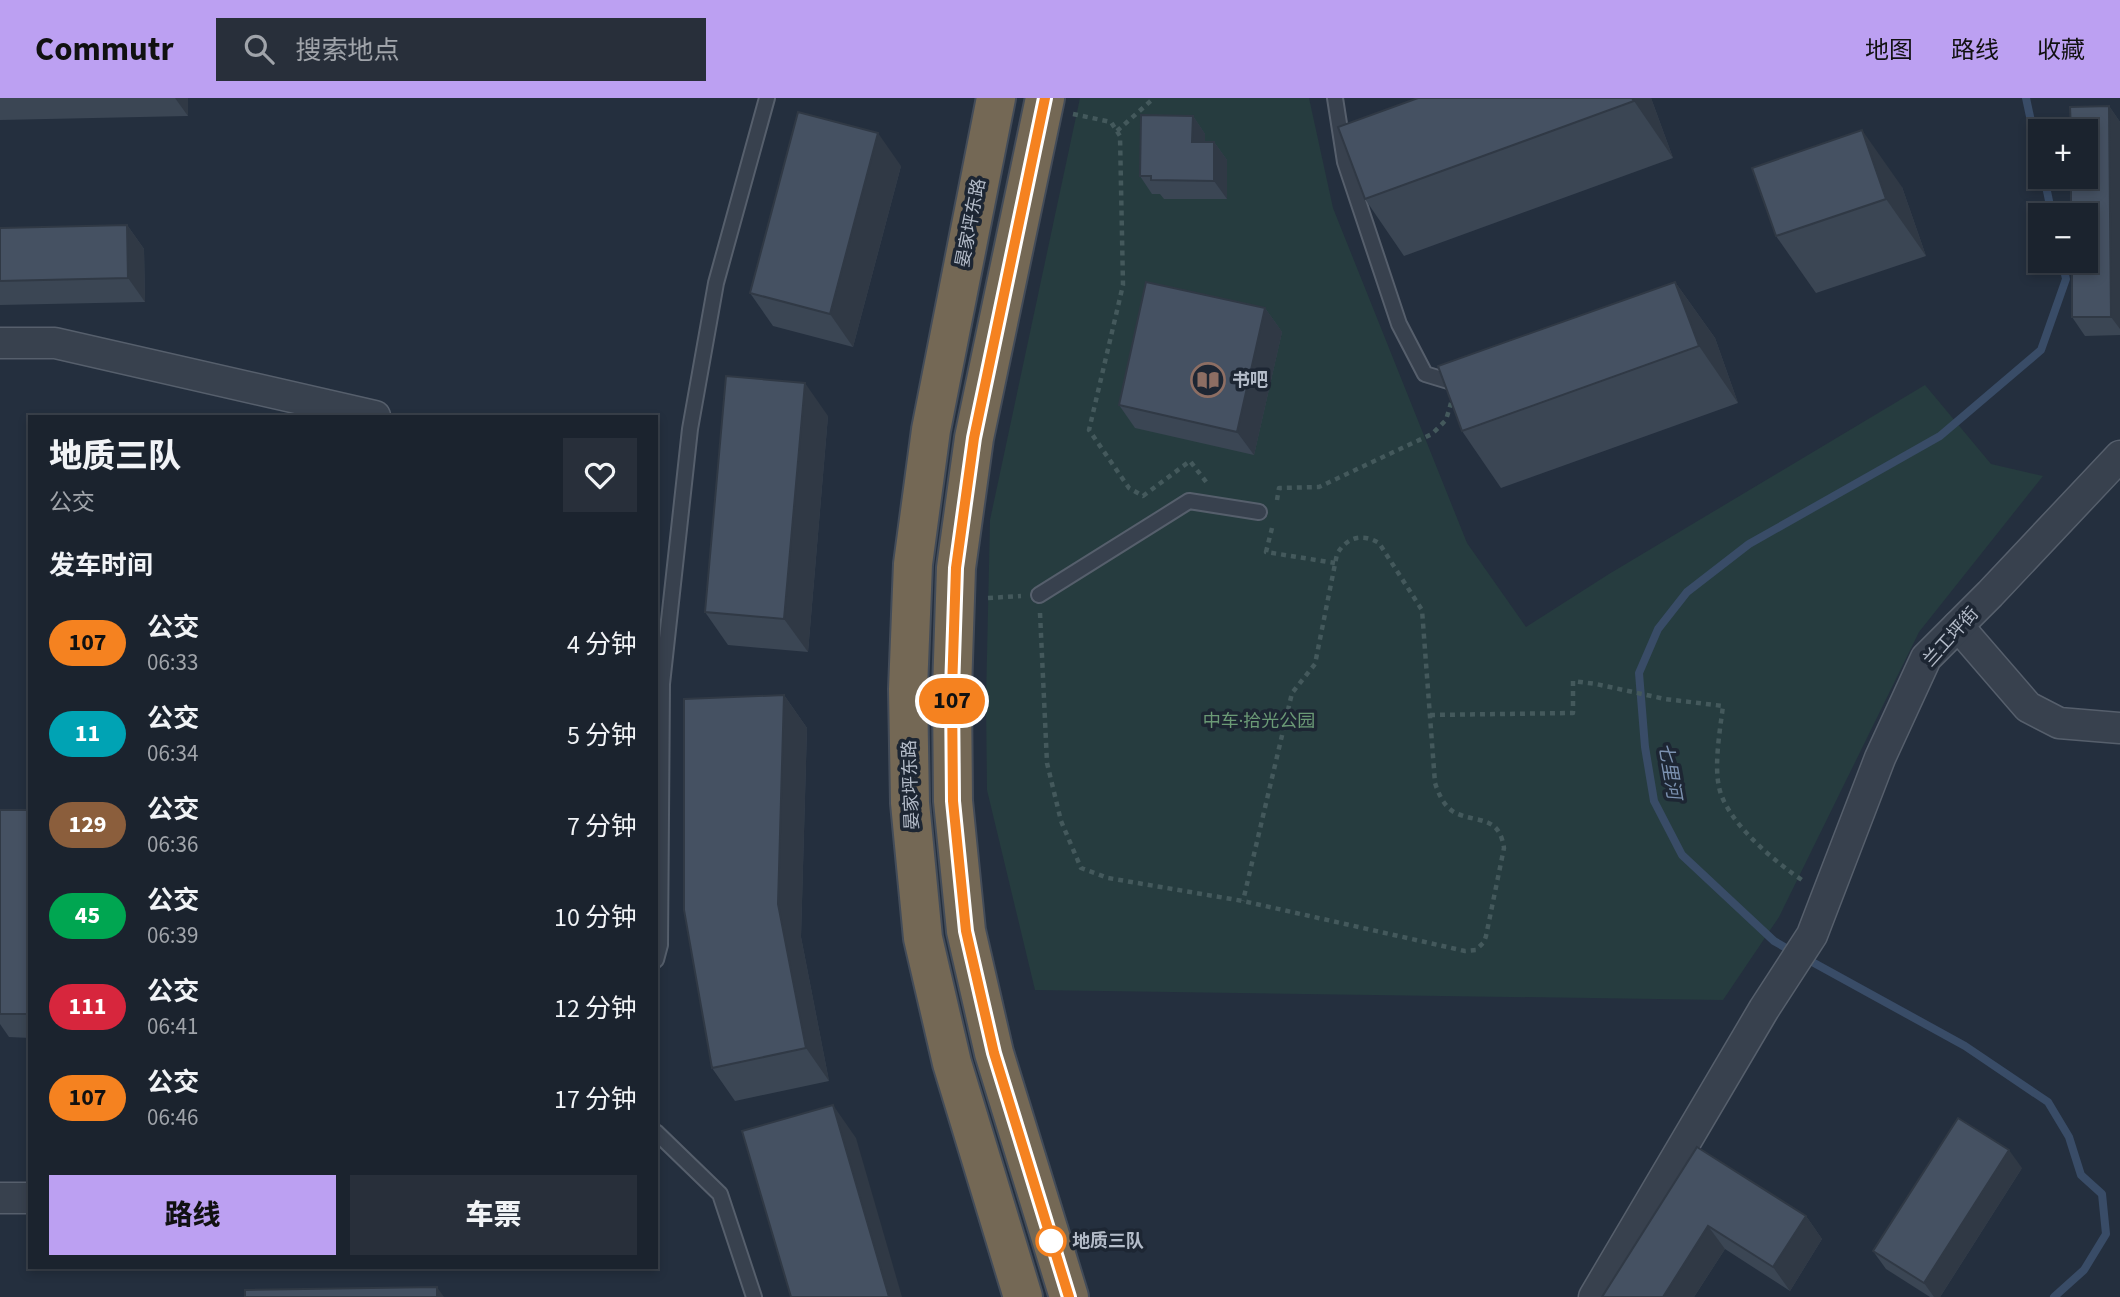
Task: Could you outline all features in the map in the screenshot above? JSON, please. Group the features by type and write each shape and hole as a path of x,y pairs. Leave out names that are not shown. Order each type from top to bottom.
{"highway":[{"name":"晏家坪东路","path":"996,98 931,430 913,564 908,689 910,803 923,938 952,1063 1023,1297"},
{"path":"1044,103 974,438 956,568 952,690 953,801 966,931 994,1053 1069,1297"},
{"path":"923,938 966,931"}],"street":[{"path":"0,343 55,343 370,415"},
{"name":"兰工坪街","path":"1594,1297 1764,1009 1812,935 1880,758 1926,658 2120,456"},
{"path":"1958,626 2028,707 2059,723 2120,728"},
{"path":"0,1198 28,1198"}],"lane":[{"path":"658,952 662,684 690,429 716,283 767,98"},
{"path":"1335,98 1345,162 1399,324 1425,374 1458,384"},
{"path":"1039,595 1189,501 1259,512"},
{"path":"658,1134 720,1194 754,1297"}],"path":[{"path":"1116,131 1154,98"},
{"path":"1044,103 1111,122 1120,136 1123,285 1089,430 1129,488 1143,496 1190,461 1207,483 1189,501"},
{"path":"1335,563 1266,552 1279,488 1319,487 1432,433 1446,420 1458,384"},
{"path":"1259,512 1274,515"},
{"path":"955,600 1039,595 1047,763 1061,821 1082,868 1108,878 1243,901 1465,951 1476,950 1486,936 1504,848 1503,840 1494,826 1456,814 1438,794 1434,783 1422,611 1379,543 1371,538 1352,539 1343,545 1337,554 1315,664 1292,693 1243,901"},
{"path":"1430,715 1573,713 1573,681 1665,699 1723,706 1719,735 1719,786 1724,801 1740,826 1767,851 1800,879 1827,896"}],"green space":[{"name":"中车·拾光公园","path":"1080,98 1309,98 1333,208 1467,543 1526,627 1609,574 1925,385 1991,464 2043,476 1919,632 1779,917 1723,1000 1035,990 987,790 990,520"}],"building":[{"path":"1418,98 1632,98 1634,101 1365,199 1338,127"},
{"path":"2109,106 2111,317 2072,317 2072,273 2098,273 2098,203 2071,203 2071,189 2098,189 2098,119 2070,119 2070,107"},
{"path":"798,112 878,133 830,314 750,293"},
{"path":"1141,115 1193,116 1192,142 1214,142 1214,181 1151,180 1151,176 1140,176"},
{"path":"1862,130 1886,199 1776,236 1752,168"},
{"path":"127,225 128,278 0,281 0,228"},
{"name":"书吧","path":"1146,282 1265,308 1237,432 1119,405"},
{"path":"1675,282 1699,346 1462,431 1438,366"},
{"path":"726,376 805,383 784,619 705,612"},
{"path":"784,695 778,904 806,1048 712,1068 684,910 684,699"},
{"path":"0,810 28,810 28,1014 0,1014"},
{"path":"833,1105 889,1297 791,1297 742,1131"},
{"path":"1958,1118 2009,1150 1924,1283 1873,1251"},
{"path":"1697,1147 1806,1216 1773,1267 1708,1226 1663,1297 1602,1297"},
{"path":"437,1287 437,1297 245,1297 245,1290"}],"waterway":[{"name":"七里河","path":"2026,98 2031,119"},
{"name":"七里河","path":"2047,189 2049,203"},
{"name":"七里河","path":"1793,952 1774,941 1682,855 1654,801 1645,747 1639,673 1658,629 1687,592 1749,544 1940,436 2041,350 2066,279 2065,273"},
{"name":"七里河","path":"1805,958 1965,1046 2048,1102 2069,1137 2081,1175 2102,1194 2106,1234 2084,1270 2054,1297"}],"bus line":[{"name":"107","path":"1045,98 974,438 956,568 952,690 953,801 966,931 994,1053 1069,1297"}],"place":[{"name":"书吧","path":"1208,380"},
{"name":"地质三队","path":"1051,1241"}]}
